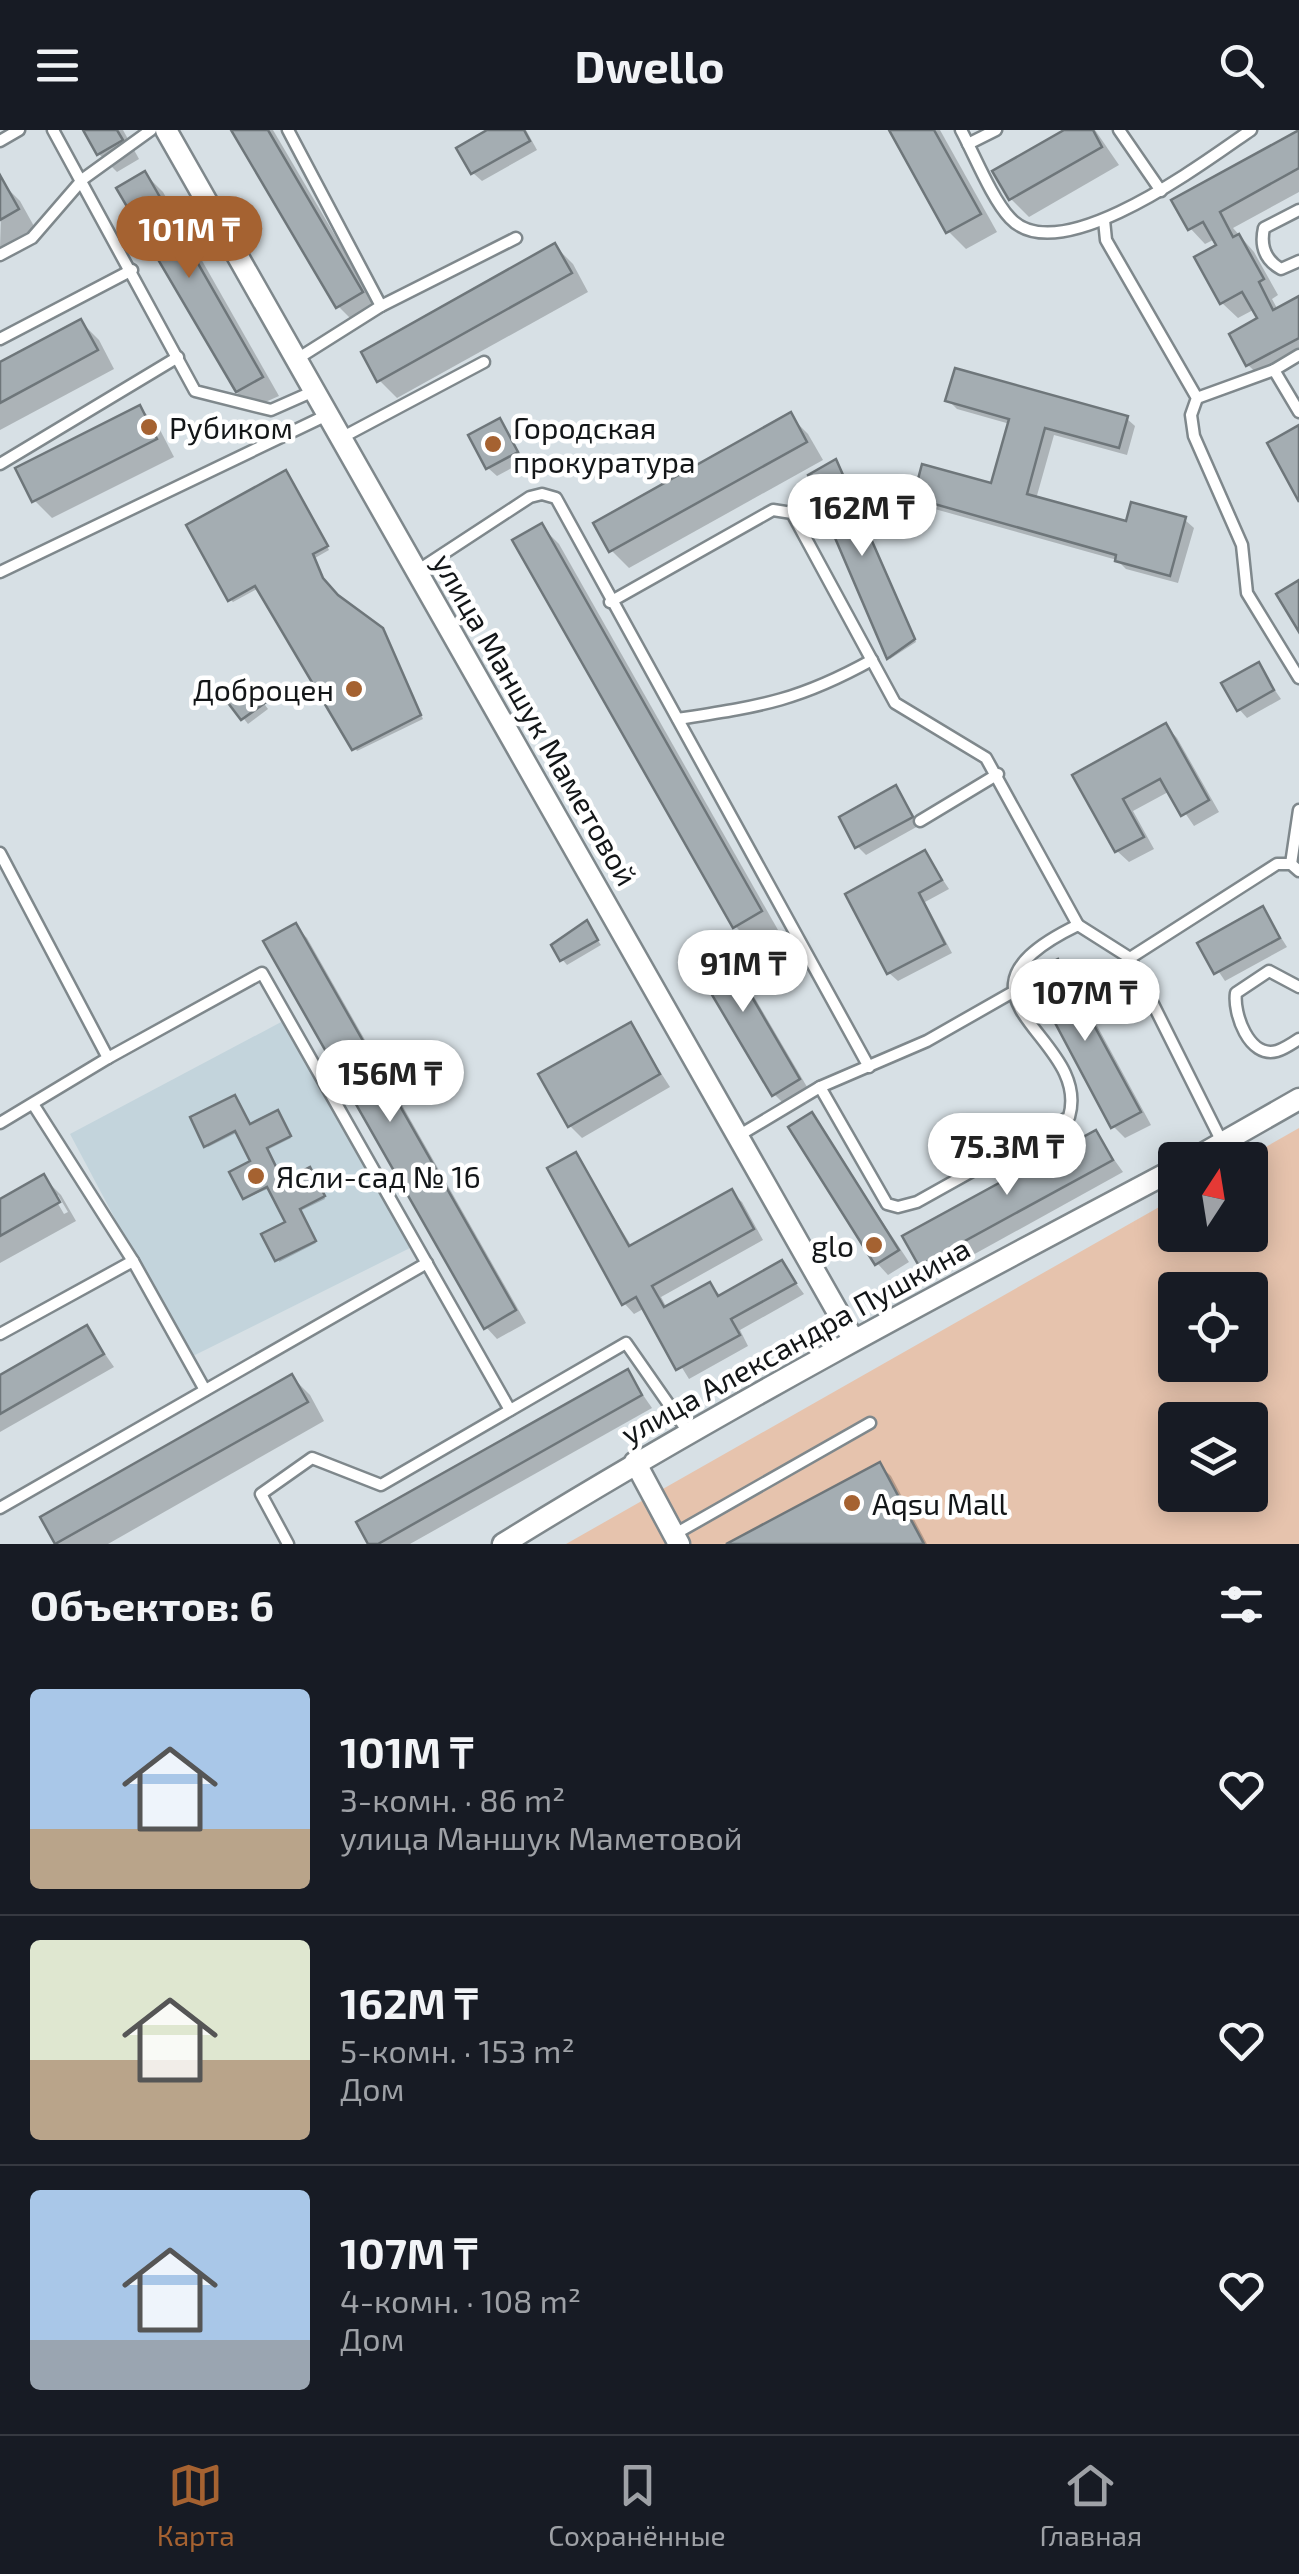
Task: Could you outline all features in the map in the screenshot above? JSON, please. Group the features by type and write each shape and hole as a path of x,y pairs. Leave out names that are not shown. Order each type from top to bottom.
{"street":[{"name":"улица Маншук Маметовой","path":"166,130 852,1339"},
{"path":"1226,1142 1299,1099"},
{"name":"улица Александра Пушкина","path":"503,1544 636,1462 852,1339 1158,1178"},
{"path":"636,1462 676,1539"}],"lane":[{"path":"0,141 19,130"},
{"path":"53,130 196,391 270,410 314,391"},
{"path":"0,255 32,238 83,179 151,130"},
{"path":"288,130 381,306"},
{"path":"962,130 1010,219 1031,232 1052,232 1104,220 1161,191 1251,130"},
{"path":"968,144 996,130"},
{"path":"1119,130 1161,191"},
{"path":"1299,210 1264,228 1262,242 1270,262 1281,269 1299,261"},
{"path":"1104,220 1106,240 1197,398 1191,415 1194,436 1242,545 1247,593 1299,678"},
{"path":"296,359 381,306 516,238"},
{"path":"0,339 132,270"},
{"path":"1197,398 1274,370 1299,355"},
{"path":"0,464 178,358"},
{"path":"341,438 484,362"},
{"path":"1274,370 1299,412"},
{"path":"0,572 328,415"},
{"path":"417,571 530,497 542,494 556,498 869,1066"},
{"path":"610,602 773,510 792,513 895,703 986,758 1078,926 1130,958 1222,1142"},
{"path":"678,718 788,700 818,690 872,660"},
{"path":"920,820 998,774"},
{"path":"1130,958 1277,864 1295,868 1299,810"},
{"path":"0,852 108,1058"},
{"path":"820,1087 887,1204 898,1207 917,1202 1070,1117 1072,1090 1013,992 1016,972 1023,960 1044,942 1078,926"},
{"path":"1299,987 1269,971 1236,993 1234,1008 1244,1032 1262,1050 1276,1052 1299,1040"},
{"path":"0,1124 108,1058 262,973 510,1410"},
{"path":"738,1136 820,1087 927,1040 1013,992"},
{"path":"33,1104 134,1261 205,1390"},
{"path":"0,1334 134,1261"},
{"path":"0,1508 426,1263"},
{"path":"288,1544 261,1494 312,1458 381,1485 626,1343 688,1432"},
{"path":"676,1539 870,1423"}],"shaded area":[{"path":"283,1021 410,1248 189,1358 70,1134"},
{"path":"1299,1128 1299,1544 566,1544 1158,1208 1158,1252 1268,1252 1268,1146"}],"building":[{"path":"83,130 117,130 123,140 97,155"},
{"path":"231,130 268,130 363,292 336,308"},
{"path":"487,130 524,130 530,141 471,174 456,148"},
{"path":"889,130 934,130 981,214 946,233"},
{"path":"1064,130 1093,130 1102,147 1009,200 992,171"},
{"path":"1299,130 1299,168 1220,212 1233,237 1239,234 1264,279 1259,282 1273,310 1299,296 1299,338 1246,366 1229,334 1257,318 1242,292 1220,304 1194,257 1216,245 1203,222 1188,230 1171,200"},
{"path":"145,171 263,377 236,392 116,188"},
{"path":"0,175 19,209 0,220"},
{"path":"555,243 572,273 377,382 361,352"},
{"path":"81,319 98,350 0,403 0,362"},
{"path":"955,368 1128,416 1119,448 1045,428 1027,494 1126,521 1131,502 1186,517 1170,576 1115,561 1116,555 913,498 922,464 991,483 1009,419 945,401"},
{"path":"140,405 157,439 32,502 15,468"},
{"path":"791,412 807,442 609,552 593,523"},
{"name":"Городская прокуратура","path":"500,418 518,452 486,469 468,435"},
{"path":"1299,425 1299,502 1267,443"},
{"path":"836,459 915,639 887,659 808,475"},
{"path":"286,470 328,546 313,554 323,578 338,595 383,628 421,715 352,750 255,586 228,601 186,525"},
{"path":"542,523 762,911 733,928 512,540"},
{"path":"1299,580 1299,632 1276,594"},
{"path":"1259,662 1274,690 1237,711 1221,683"},
{"path":"246,678 265,703 241,720 222,695"},
{"path":"1166,723 1209,800 1181,816 1160,779 1123,799 1144,837 1115,852 1072,775"},
{"path":"896,785 913,817 855,848 839,817"},
{"path":"925,850 942,880 919,893 945,944 887,974 845,894"},
{"path":"1263,906 1280,938 1214,974 1197,943"},
{"path":"587,920 598,940 560,961 551,945"},
{"path":"296,923 516,1310 484,1329 263,941"},
{"path":"715,934 800,1079 772,1096 686,951"},
{"path":"1058,959 1141,1112 1111,1128 1029,974"},
{"path":"631,1022 660,1074 568,1127 538,1074"},
{"name":"Ясли-сад № 16","path":"235,1095 250,1124 278,1110 291,1136 267,1148 283,1181 310,1167 325,1196 300,1209 316,1241 275,1261 261,1234 285,1222 267,1187 243,1199 229,1172 250,1161 235,1131 204,1147 190,1117"},
{"path":"812,1112 899,1250 875,1265 788,1127"},
{"path":"1096,1130 1113,1160 919,1266 902,1236"},
{"path":"576,1152 629,1246 732,1189 754,1229 652,1286 664,1307 710,1282 718,1296 782,1260 796,1283 731,1319 740,1335 676,1370 636,1297 622,1305 547,1168"},
{"path":"44,1174 60,1202 0,1236 0,1199"},
{"path":"87,1325 104,1354 0,1414 0,1375"},
{"path":"628,1369 642,1395 378,1544 368,1544 356,1522"},
{"path":"292,1374 308,1402 55,1544 40,1517"},
{"name":"Аqsu Mall","path":"880,1462 924,1544 726,1544"}],"place":[{"name":"Рубиком","path":"149,427"},
{"name":"Городская прокуратура","path":"493,444"},
{"name":"Доброцен","path":"354,689"},
{"name":"Ясли-сад № 16","path":"256,1176"},
{"name":"glo","path":"874,1245"},
{"name":"Аqsu Mall","path":"852,1503"}]}
